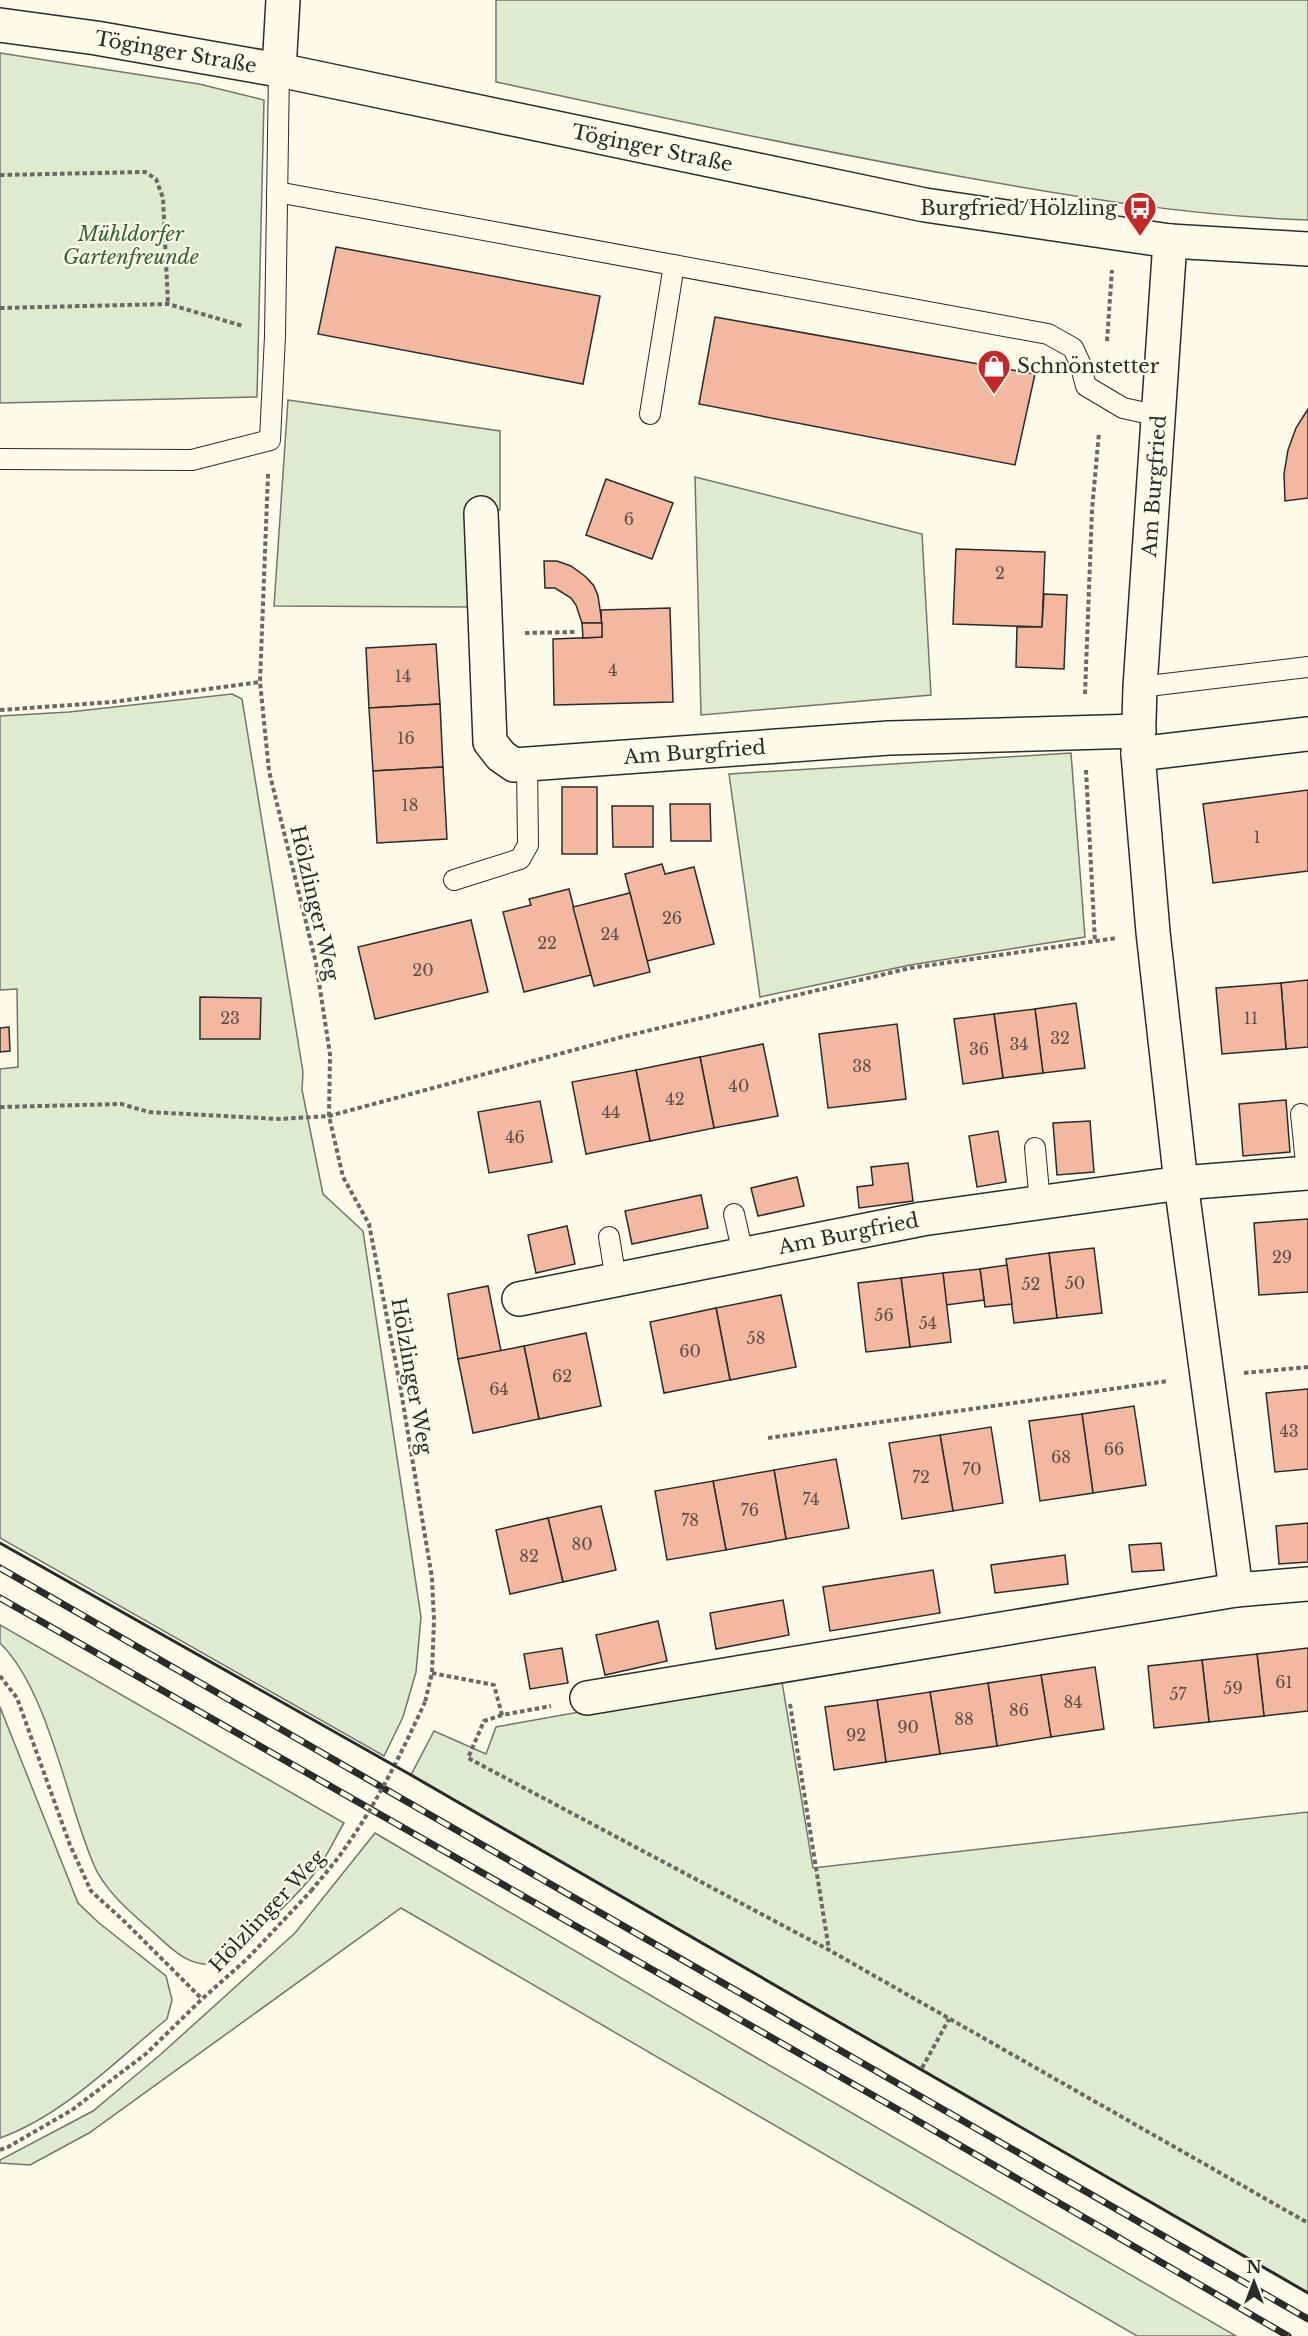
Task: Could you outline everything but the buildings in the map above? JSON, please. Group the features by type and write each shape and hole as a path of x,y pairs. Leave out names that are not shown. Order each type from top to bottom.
{"street":[{"path":"279,69 283,0"},
{"name":"Töginger Straße","path":"0,25 96,38 279,69 925,205 1170,241 1308,249"},
{"name":"Am Burgfried","path":"1170,241 1138,742 1153,932 1181,1183 1236,1590"},
{"name":"Am Burgfried","path":"481,513 490,742 501,756 514,765 889,738 1084,733 1138,742 1308,734"},
{"name":"Am Burgfried","path":"519,1299 922,1219 1181,1183 1308,1173"},
{"path":"587,1698 1236,1590 1308,1584"}],"lane":[{"path":"0,459 192,460 270,440 275,336 279,69"},
{"path":"277,192 1048,334 1073,348 1086,386 1123,408 1159,416"},
{"path":"650,414 674,265"},
{"path":"1140,687 1308,667"},
{"path":"454,880 520,860 528,845 527,765"},
{"path":"1301,1114 1308,1173"},
{"path":"1035,1148 1040,1203"},
{"path":"734,1214 743,1254"},
{"path":"609,1238 616,1280"}],"path":[{"path":"0,175 145,172 156,178 163,198 168,304"},
{"path":"1095,942 1084,733 1092,510 1113,234"},
{"path":"0,308 168,304 275,336"},
{"name":"Hölzlinger Weg","path":"0,2150 72,2110 147,2053 247,1959 311,1892 369,1812 410,1736 425,1702 432,1673 434,1620 432,1578 400,1385 369,1224 343,1177 329,1116 330,1054 316,963 269,771 260,682 270,440"},
{"path":"486,634 575,632"},
{"path":"0,710 113,702 260,682"},
{"path":"0,1107 121,1104 161,1113 280,1119 329,1116 622,1037 910,968 1153,932"},
{"path":"768,1438 1207,1376 1308,1367"},
{"path":"784,1664 829,1950"},
{"path":"432,1673 494,1686 502,1714"},
{"path":"0,1676 17,1698 70,1845 91,1892 125,1922 202,1999"},
{"path":"587,1698 502,1714 484,1721 468,1758 829,1950 1308,2223"},
{"path":"922,2068 949,2019"}],"green space":[{"path":"496,0 1308,0 1308,220 1176,210 1045,191 784,143 496,82"},
{"name":"Mühldorfer Gartenfreunde","path":"0,53 199,84 264,100 257,397 0,403"},
{"path":"288,400 500,431 500,510 469,510 470,607 274,606"},
{"path":"695,477 922,534 931,695 701,715"},
{"path":"232,694 242,699 303,1072 302,1090 323,1194 363,1231 421,1617 416,1672 403,1717 384,1756 0,1538 0,1069 18,1067 17,989 0,990 0,716 69,712"},
{"path":"1071,753 1085,937 910,965 760,997 729,774"},
{"path":"0,1625 344,1823 310,1879 251,1938 222,1960 213,1964 204,1964 180,1955 127,1908 103,1882 83,1837 54,1747 31,1688 17,1663 0,1643"},
{"path":"781,1676 813,1868 1308,1812 1308,2293 411,1775 434,1731 486,1754 496,1727"},
{"path":"0,1707 78,1903 99,1923 166,1976 172,2000 167,2019 88,2086 46,2116 0,2138"},
{"path":"375,1833 1236,2336 1137,2336 401,1908 89,2133 30,2165 0,2163 0,2160 93,2111 160,2055 295,1933"}],"railway":[{"path":"0,1568 1308,2319"},
{"path":"0,1598 911,2117 1288,2336"}],"wall":[{"path":"0,1543 411,1775 1308,2293"}],"place":[{"name":"Burgfried/Hölzling","path":"1140,237"},
{"name":"Schnönstetter","path":"994,395"}]}
